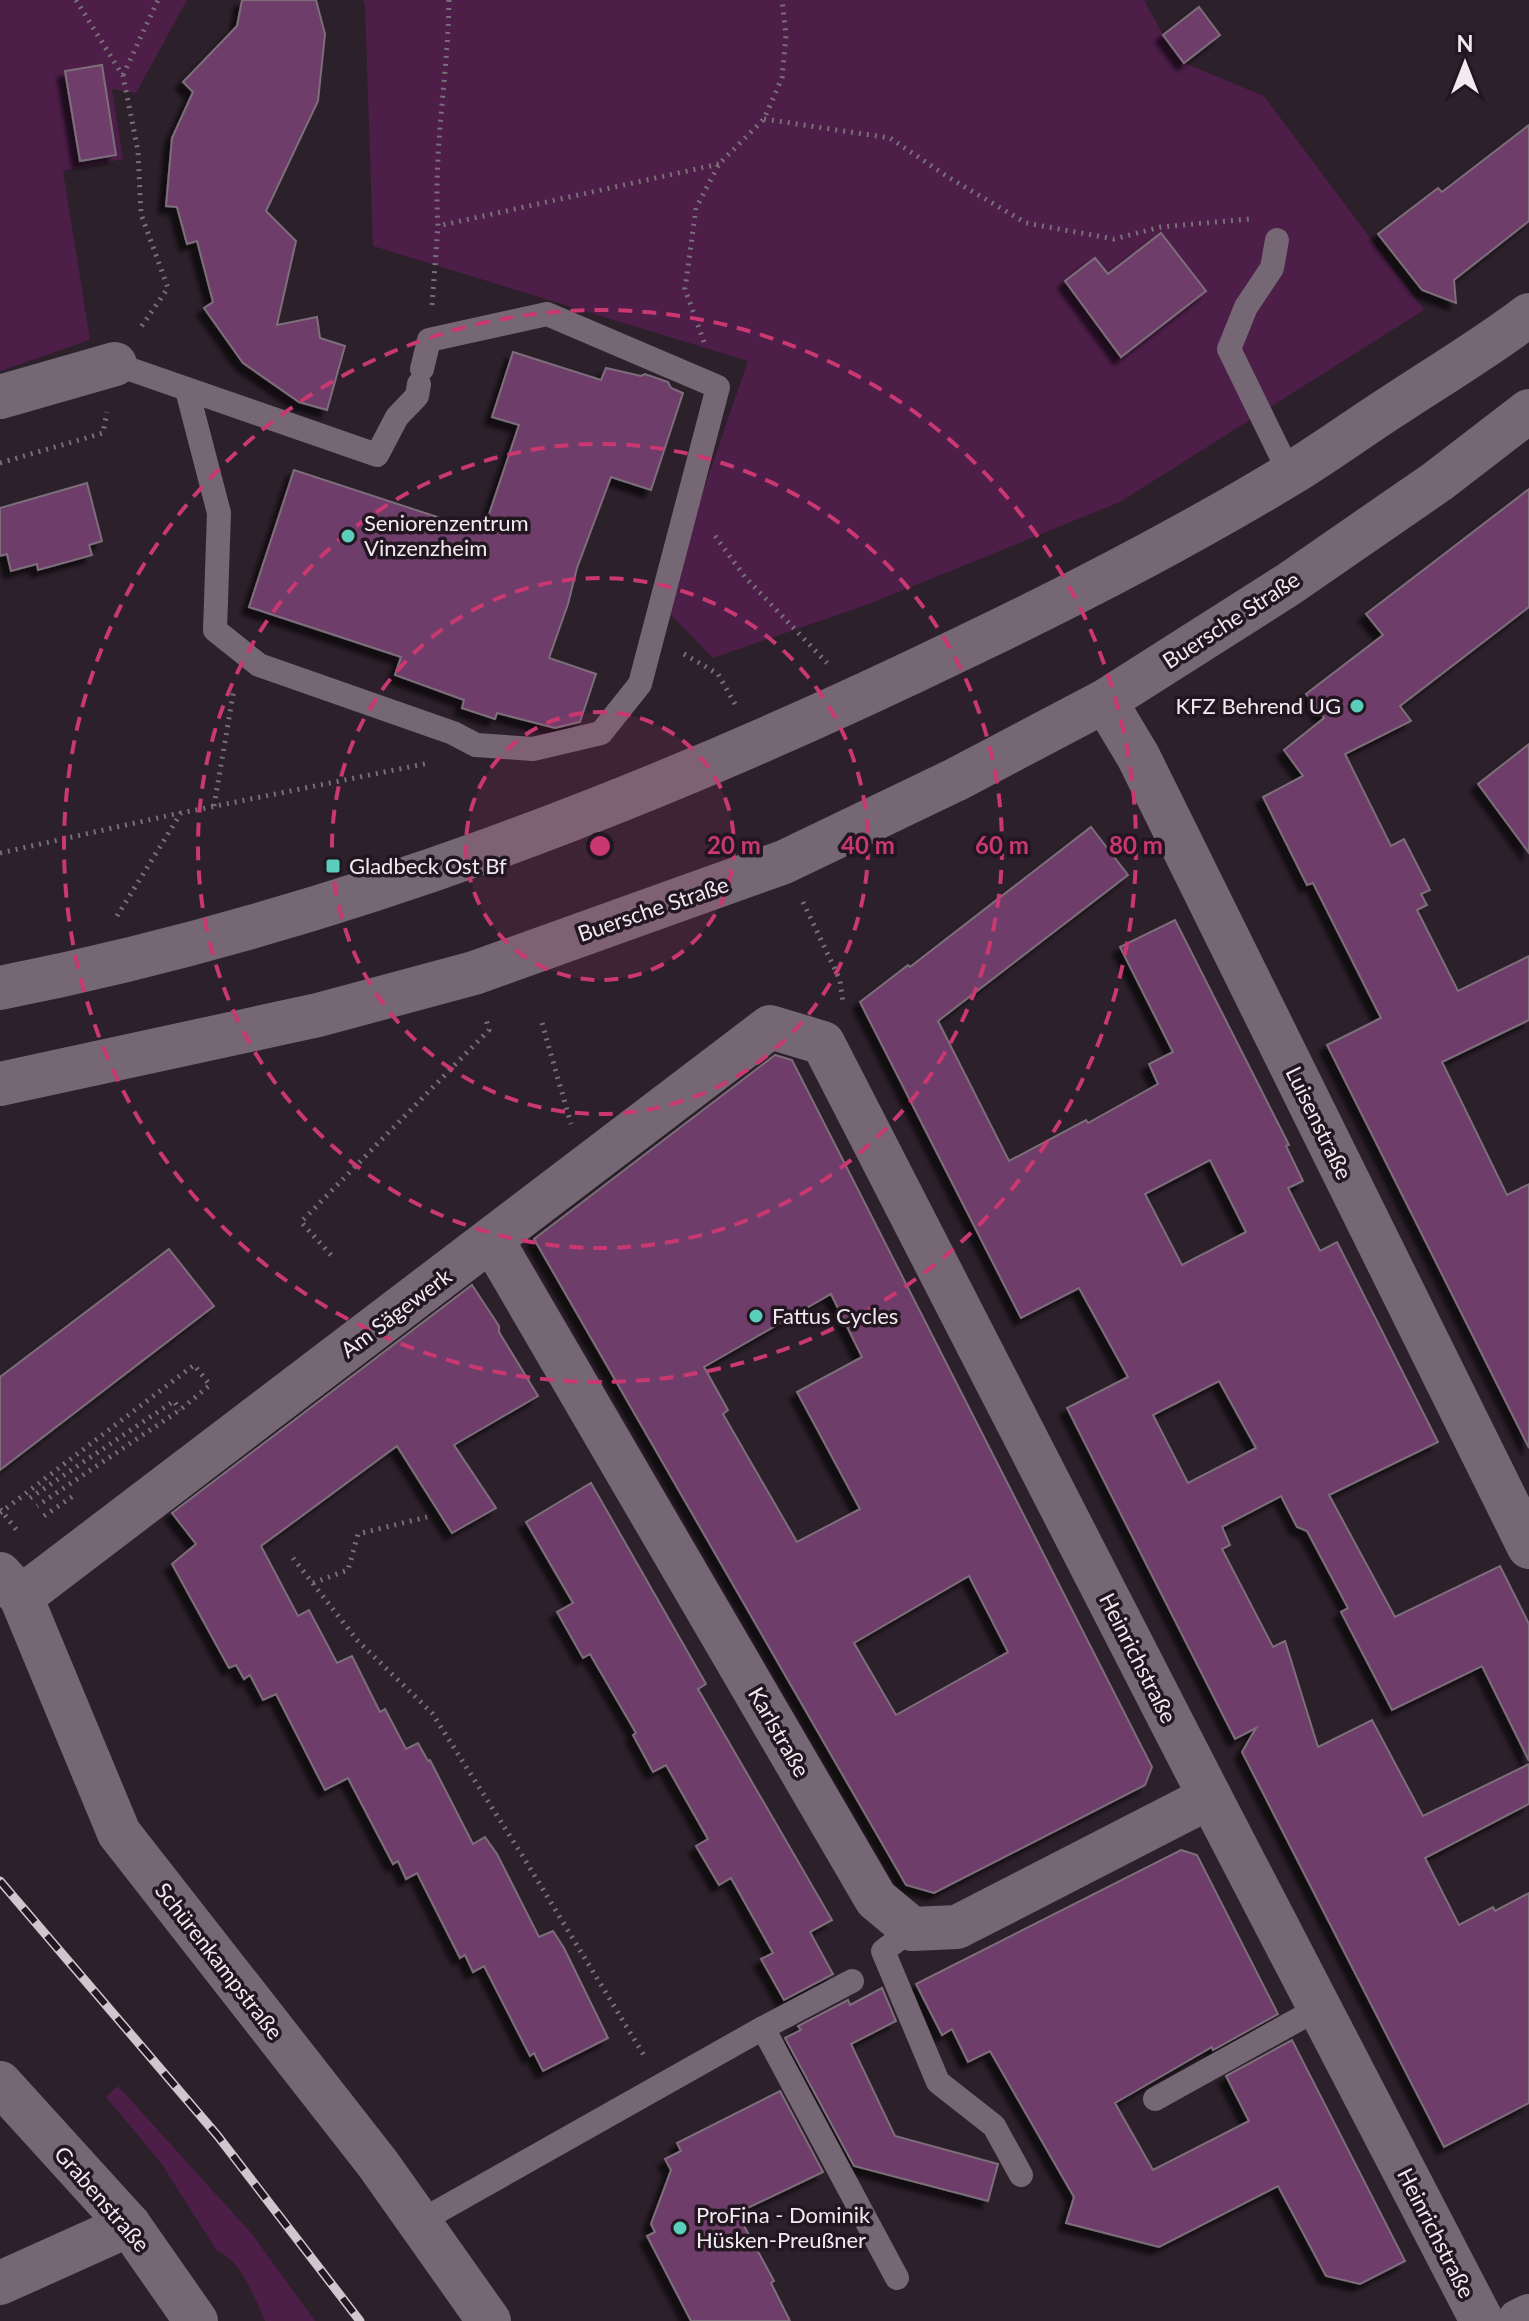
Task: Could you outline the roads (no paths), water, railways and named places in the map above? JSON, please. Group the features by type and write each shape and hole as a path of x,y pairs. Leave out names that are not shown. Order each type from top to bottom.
{"street":[{"path":"0,988 83,971 346,900 456,863 652,788 861,698 1076,594 1290,474 1529,315"},
{"path":"0,397 115,364"},
{"name":"Buersche Straße","path":"0,1084 318,1015 474,973 784,862 955,780 1105,701 1289,584 1438,481 1529,411"},
{"name":"Luisenstraße","path":"1105,701 1138,756 1529,1547"},
{"name":"Am Sägewerk","path":"11,1585 492,1240 583,1167 770,1027"},
{"name":"Heinrichstraße","path":"770,1027 823,1043 1482,2321"},
{"name":"Karlstraße","path":"492,1240 876,1899 912,1929"},
{"name":"Schürenkampstraße","path":"11,1585 119,1833 378,2164 489,2321"},
{"path":"912,1929 957,1927 1210,1797"},
{"name":"Grabenstraße","path":"0,2083 129,2225 196,2321"},
{"path":"0,2283 129,2225"},
{"path":"1519,2321 1529,2316"}],"lane":[{"path":"1277,240 1272,268 1246,307 1229,349 1290,474"},
{"path":"115,364 377,455 397,417 417,396 429,340 547,314 718,387 640,684 601,733 533,749 476,745 453,733 259,665 215,630 219,513 187,390"},
{"path":"912,1929 883,1951 938,2082 994,2126 1021,2175"},
{"path":"419,2222 852,1981"},
{"path":"1155,2099 1319,2008"},
{"path":"763,2028 897,2278"}],"railway":[{"path":"0,1881 217,2135 360,2321"}],"place":[{"name":"Seniorenzentrum Vinzenzheim","path":"348,536"},
{"name":"KFZ Behrend UG","path":"1357,706"},
{"name":"Gladbeck Ost Bf","path":"333,866"},
{"name":"Fattus Cycles","path":"756,1316"},
{"name":"ProFina - Dominik Hüsken-Preußner","path":"680,2228"}]}
